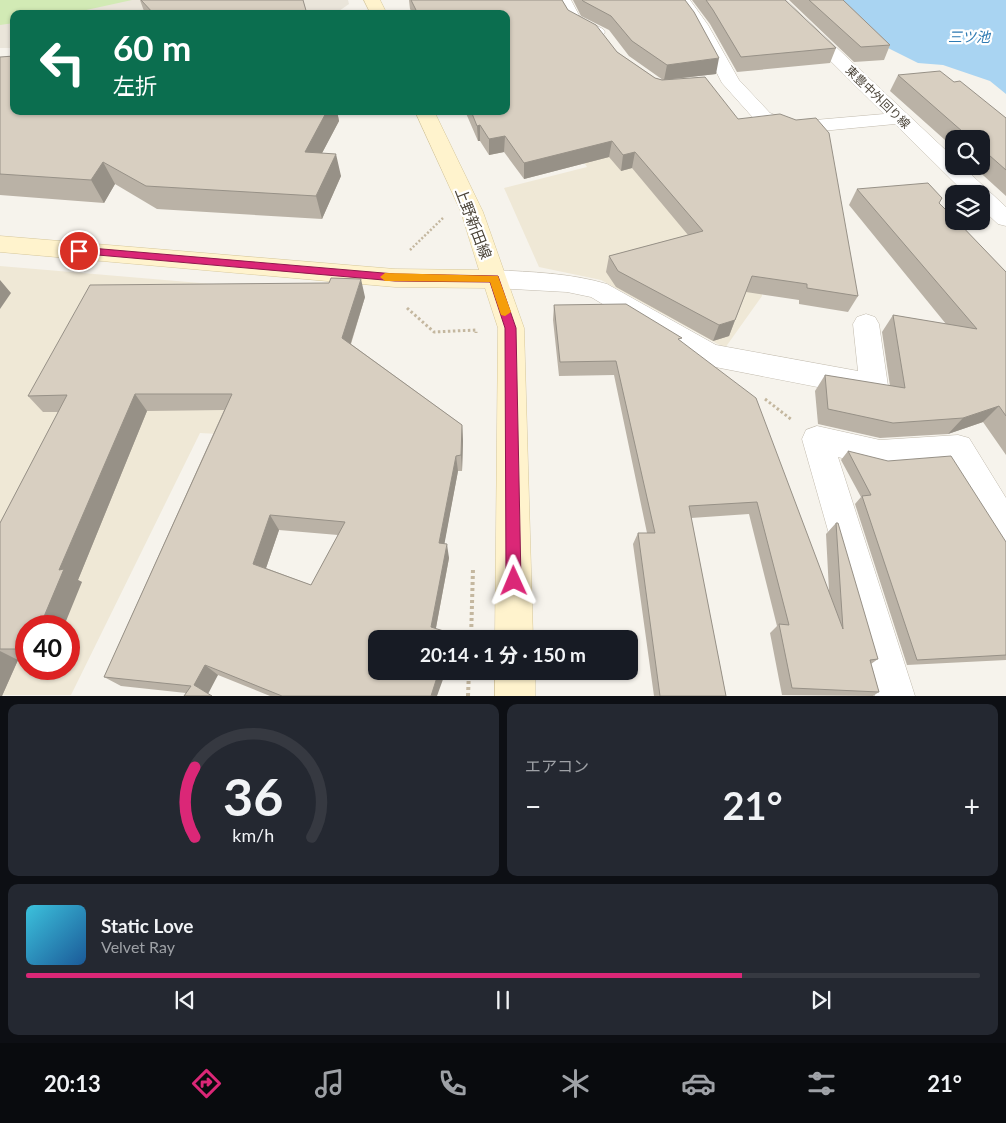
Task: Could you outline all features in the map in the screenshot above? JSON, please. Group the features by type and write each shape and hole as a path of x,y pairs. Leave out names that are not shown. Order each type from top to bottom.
{"street":[{"path":"564,0 574,20 602,35 607,42"},
{"path":"682,0 700,24 722,84 763,117 790,128 900,118"},
{"name":"東豊中外回り線","path":"777,0 970,185"},
{"name":"上野新田線","path":"426,115 472,212 511,328 514,630"},
{"name":"東豊中外回り線","path":"990,204 1006,219"},
{"path":"0,244 395,278 494,279 567,283 598,290 710,355 874,386 866,324"},
{"path":"895,696 817,440 880,454 958,448 1006,528"},
{"path":"515,680 515,696"}],"path":[{"path":"406,253 444,217 440,210"},
{"path":"405,306 434,332 476,330 476,339"},
{"path":"471,630 474,560"},
{"path":"468,696 469,680"}],"shaded area":[{"path":"0,0 348,0 349,4 340,10 10,10 10,48 0,48"},
{"path":"543,98 757,233 762,296 725,348 601,280 539,267 504,188 587,167"},
{"path":"0,266 329,294 277,437 200,433 80,677 80,615 15,615 15,680 78,680 71,695 0,695"}],"green space":[{"path":"0,0 132,0 86,10 10,10 10,24 0,25"}],"water":[{"name":"三ツ池","path":"829,0 1006,0 1006,94 990,81 943,65 918,63 876,42"}],"building":[{"path":"141,0 303,0 306,10 150,10"},
{"path":"411,0 562,0 568,10 596,25 617,52 655,78 662,80 705,77 738,119 780,114 796,120 816,118 829,133 858,296 807,288 807,284 752,276 735,320 719,325 618,271 609,256 703,231 635,152 623,155 612,141 524,163 505,136 489,139 480,125 477,126 473,115 510,115 510,10 416,10"},
{"path":"582,0 685,0 694,12 719,58 667,65 632,41 611,16"},
{"path":"706,0 785,0 836,48 741,57"},
{"path":"809,0 843,0 890,45 861,47"},
{"path":"10,56 10,115 325,115 305,152 336,154 316,196 146,186 103,162 91,180 0,174 0,57"},
{"path":"940,71 954,82 960,81 1006,118 1006,170 990,156 990,130 961,130 898,75"},
{"path":"928,183 942,198 939,203 945,209 945,230 966,230 1006,272 1006,416 999,406 963,418 893,423 828,409 825,375 905,388 893,315 977,329 857,189"},
{"path":"331,278 361,279 342,338 462,425 461,455 456,456 439,543 447,544 431,627 440,630 368,630 368,680 436,680 431,696 282,696 205,665 194,685 212,696 184,696 191,686 104,677 232,394 135,394 59,570 64,569 45,615 15,615 15,649 0,649 0,523 67,395 28,396 90,285 329,283","holes":["270,515 345,522 311,585 253,564"]},
{"path":"626,304 682,338 678,339 756,398 843,629 836,523 838,523 878,659 870,660 879,692 792,688 779,624 789,625 757,502 689,506 726,696 660,696 638,533 655,533 616,361 560,362 554,305"},
{"path":"848,451 888,461 951,456 1006,542 1006,655 917,660 862,496 871,495"}],"slow traffic":[{"path":"385,277 494,279 505,312"}],"route":[{"path":"79,251 395,278 494,279 511,328 514,581"}]}
